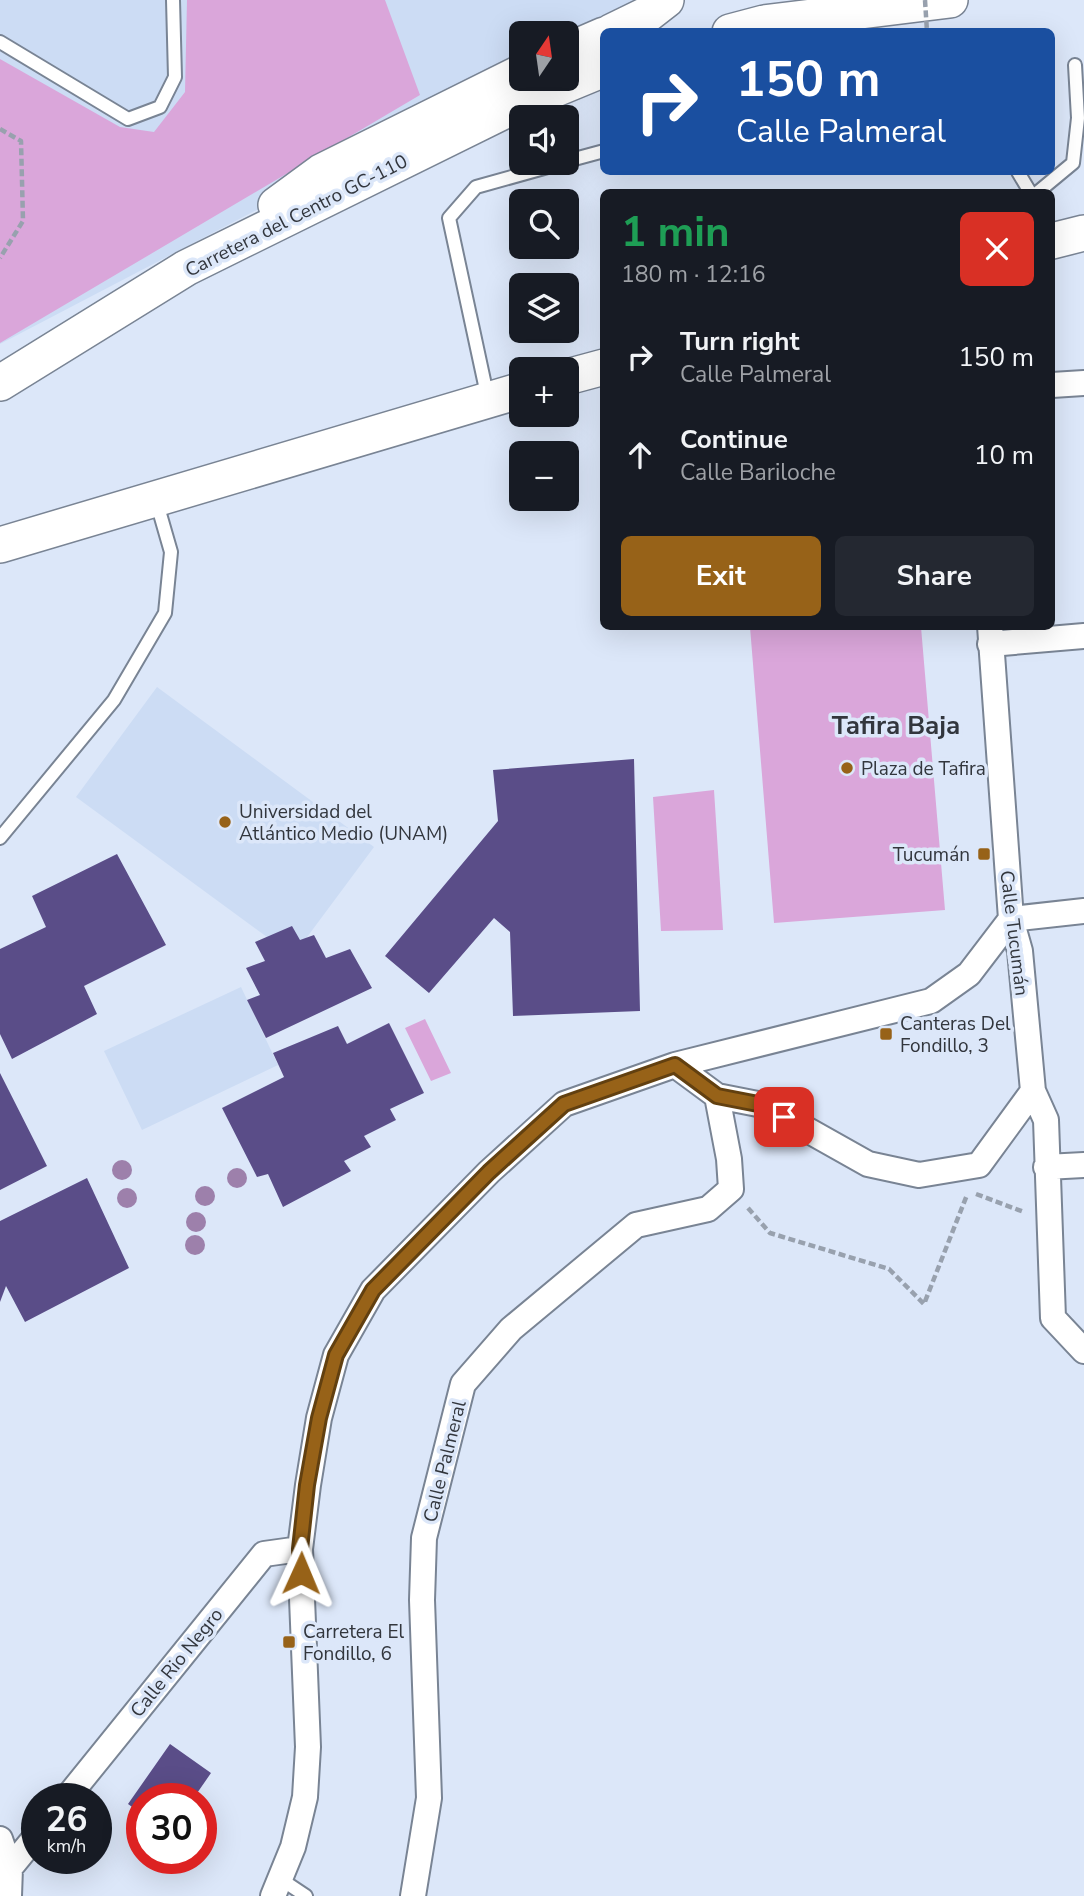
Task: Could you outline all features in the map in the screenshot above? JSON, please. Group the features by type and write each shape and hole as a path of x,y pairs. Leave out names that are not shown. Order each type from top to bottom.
{"main road":[{"path":"620,28 648,15 666,0"},
{"path":"745,28 764,23 950,0"},
{"path":"579,46 600,37"},
{"name":"Carretera del Centro GC-110","path":"0,383 186,268 512,107 600,71"},
{"path":"0,358 186,268 321,172 509,78"},
{"path":"1055,240 1084,233"},
{"path":"579,374 600,368"},
{"path":"0,545 509,394"}],"street":[{"path":"1055,385 1084,383"},
{"path":"990,635 1084,636"},
{"name":"Calle Tucumán","path":"990,635 1011,919 1020,951 1033,1091 1046,1120 1053,1318 1084,1351"},
{"path":"278,1888 305,1797 307,1772 300,1549 319,1418 336,1355 373,1290 489,1172 564,1104 675,1065 931,1001 969,974 1011,919 1084,911"},
{"path":"675,1065 717,1096 763,1105 868,1164 919,1175 979,1165 1033,1091"},
{"path":"717,1096 729,1159 731,1189"},
{"path":"1046,1167 1084,1165"},
{"name":"Calle Palmeral","path":"413,1896 429,1798 422,1600 424,1538 463,1384 511,1329 636,1225 708,1209 731,1189"},
{"name":"Calle Rio Negro","path":"79,1783 264,1554 300,1549"},
{"path":"0,1839 10,1868 9,1896"},
{"path":"10,1868 21,1855"}],"lane":[{"path":"0,42 128,119 160,107 175,77 173,0"},
{"path":"1042,189 1073,163 1078,118 1075,65"},
{"path":"579,158 600,152"},
{"path":"488,400 449,218 476,187 519,175"},
{"path":"0,838 114,700 165,613 172,552 156,500"},
{"path":"278,1888 306,1896"}],"path":[{"path":"925,0 927,28"},
{"path":"0,129 21,141 23,221 0,258"},
{"path":"731,1189 770,1233 889,1269 924,1304 969,1191 1048,1220"}],"shaded area":[{"path":"0,0 660,0 579,29 579,21 509,21 509,78 0,344"},
{"path":"187,0 385,0 420,95 0,343 0,59 120,127 154,132 185,92"},
{"name":"Plaza de Tafira","path":"750,630 921,630 945,910 774,923"},
{"name":"Universidad del Atlántico Medio (UNAM)","path":"157,687 374,847 293,956 76,797"},
{"path":"714,790 723,930 661,931 653,797"},
{"path":"241,987 278,1065 142,1130 104,1051"},
{"path":"425,1019 451,1073 431,1081 405,1028"}],"building":[{"name":"Universidad del Atlántico Medio (UNAM)","path":"634,759 640,1011 513,1016 510,932 494,918 429,993 385,956 498,821 493,770"},
{"path":"117,854 166,945 84,986 97,1014 12,1059 0,1034 0,949 46,927 32,896"},
{"path":"292,926 300,940 314,935 326,958 350,949 372,988 266,1038 247,1000 260,995 246,968 265,961 255,942"},
{"path":"389,1023 424,1093 390,1109 396,1120 364,1136 371,1147 344,1161 351,1171 283,1207 268,1174 257,1177 222,1108 284,1077 273,1053 338,1026 347,1044"},
{"path":"0,1073 47,1166 0,1190"},
{"path":"87,1178 129,1268 25,1322 6,1286 0,1302 0,1221"},
{"path":"170,1744 211,1773 204,1783 143,1783"}],"place":[{"name":"Plaza de Tafira","path":"847,768"},
{"name":"Universidad del Atlántico Medio (UNAM)","path":"225,822"},
{"name":"Tucumán","path":"984,854"},
{"name":"Canteras Del Fondillo, 3","path":"886,1034"},
{"name":"Carretera El Fondillo, 6","path":"289,1642"}],"district":[{"name":"Tafira Baja","path":"896,725"}],"route":[{"path":"301,1573 300,1549 307,1485 319,1418 336,1355 373,1290 489,1172 564,1104 675,1065 717,1096 763,1105 784,1117"}]}
